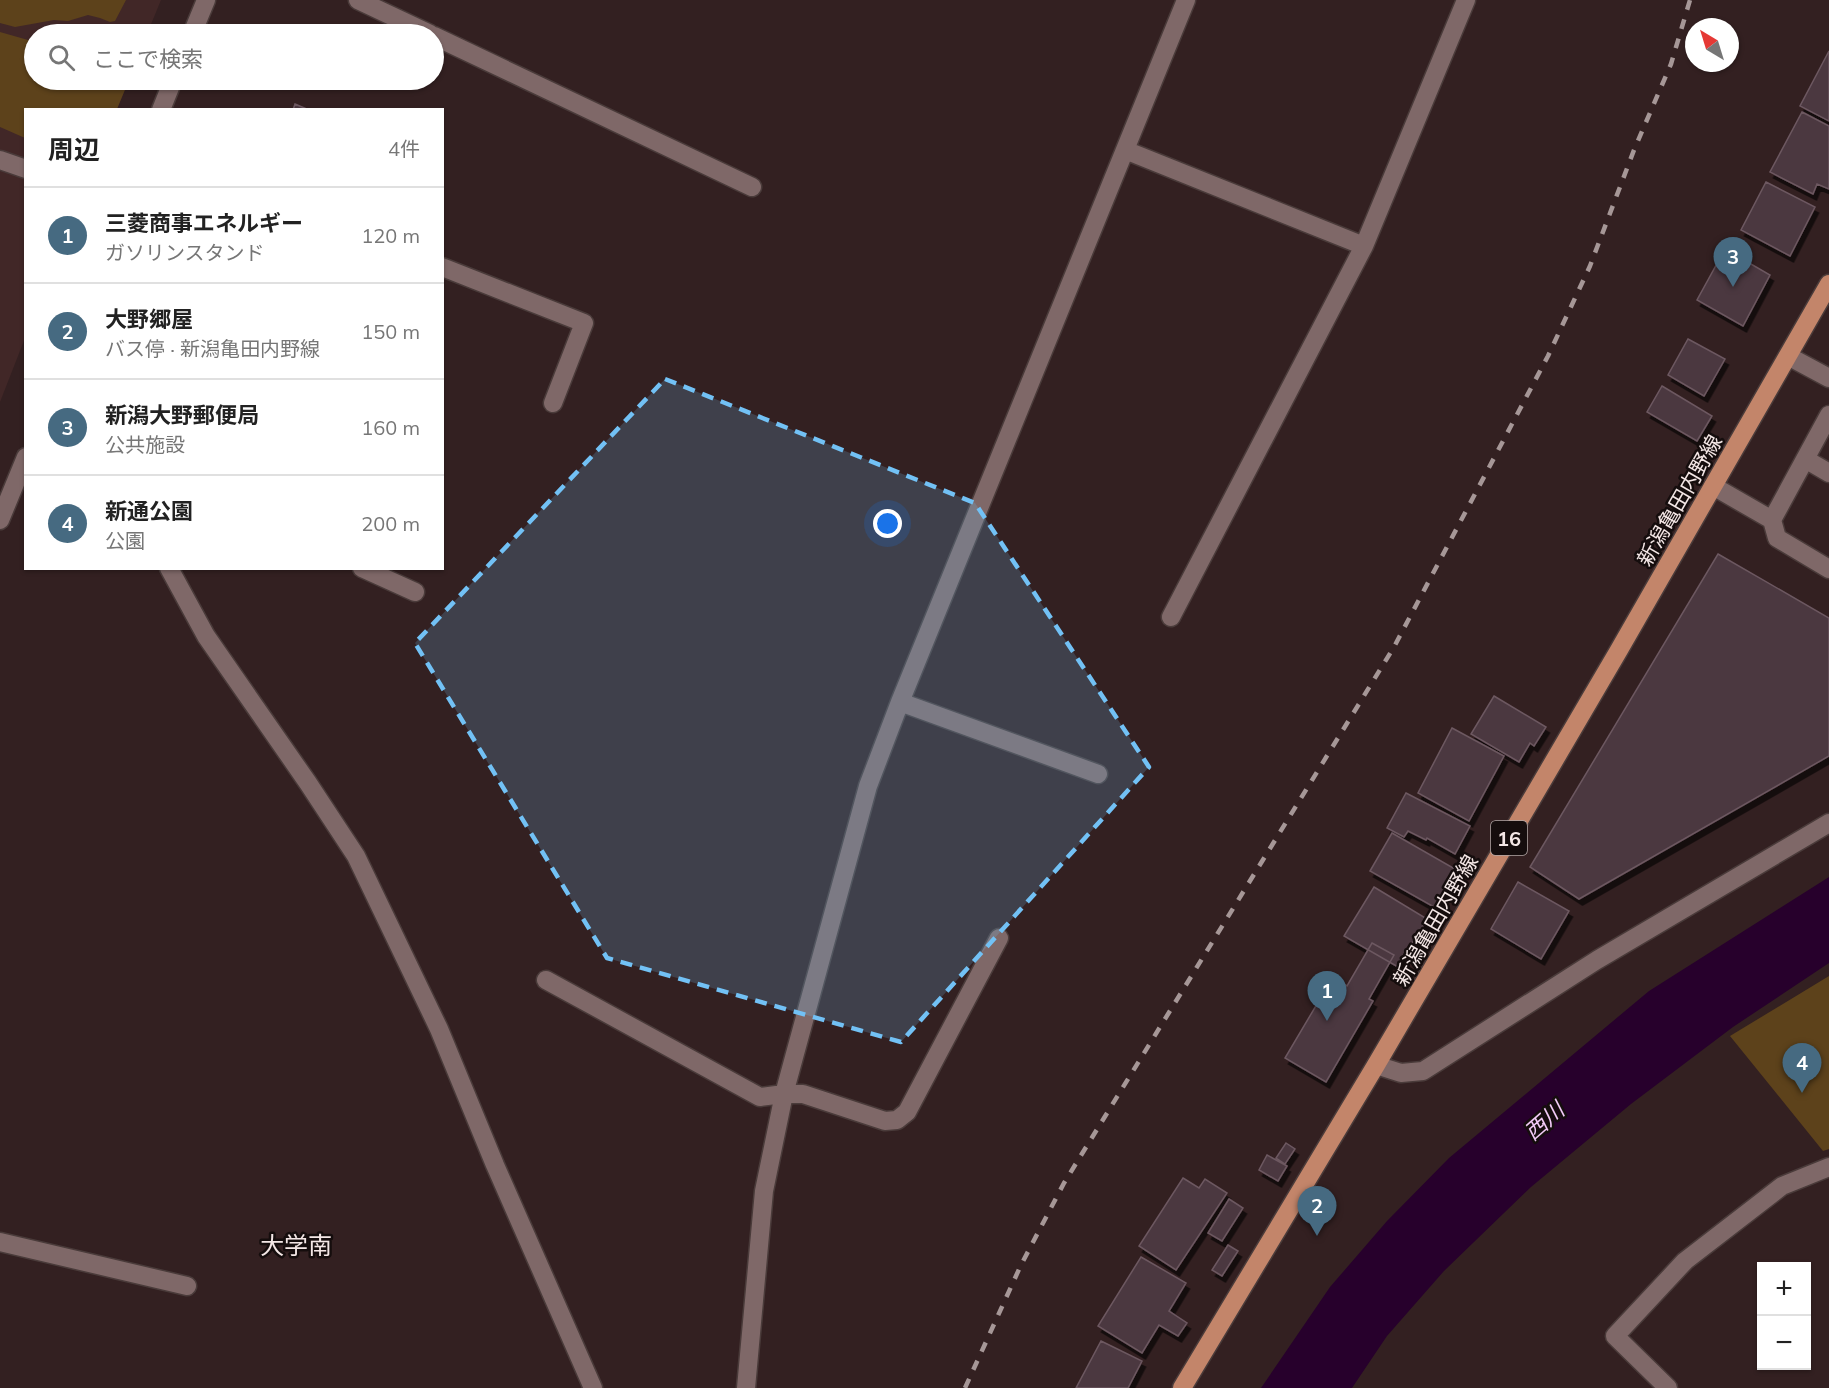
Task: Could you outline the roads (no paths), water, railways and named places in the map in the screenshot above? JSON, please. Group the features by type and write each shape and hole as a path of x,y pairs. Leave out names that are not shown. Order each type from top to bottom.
{"main road":[{"name":"新潟亀田内野線","path":"1182,1388 1376,1065 1829,285"}],"street":[{"path":"196,24 206,0"},
{"path":"358,0 380,5 413,24"},
{"path":"746,1388 764,1191 784,1094 868,786 900,702 1186,0"},
{"path":"1171,617 1364,246 1466,0"},
{"path":"444,41 752,187"},
{"path":"162,108 169,90"},
{"path":"1125,150 1364,246"},
{"path":"0,160 24,168"},
{"path":"444,268 584,323 553,403"},
{"path":"1788,356 1829,378"},
{"path":"1829,415 1773,520 1777,538 1829,569"},
{"path":"1805,459 1829,473"},
{"path":"0,520 24,462"},
{"path":"1713,486 1773,520"},
{"path":"170,570 206,636 356,856 439,1029 495,1165 593,1388"},
{"path":"366,570 415,592"},
{"path":"900,702 1098,774"},
{"path":"1376,1065 1401,1073 1424,1071 1597,960 1829,823"},
{"path":"546,980 760,1097 803,1094 885,1122 897,1120 907,1112 999,938"},
{"path":"1668,1388 1615,1336 1685,1261 1782,1186 1829,1167"},
{"path":"0,1242 187,1286"}],"water":[{"name":"西川","path":"1829,877 1829,963 1733,1027 1631,1104 1531,1187 1444,1271 1387,1336 1352,1388 1261,1388 1330,1287 1387,1221 1449,1158 1649,991"}],"railway":[{"path":"965,1388 1021,1265 1064,1183 1394,647 1548,356 1590,266 1634,150 1671,64 1690,0"}],"place":[{"name":"新潟大野郵便局","path":"1733,287"},
{"name":"三菱商事エネルギー","path":"1327,1021"},
{"name":"新通公園","path":"1802,1093"},
{"name":"大野郷屋","path":"1317,1236"}],"district":[{"name":"大学南","path":"296,1245"}]}
